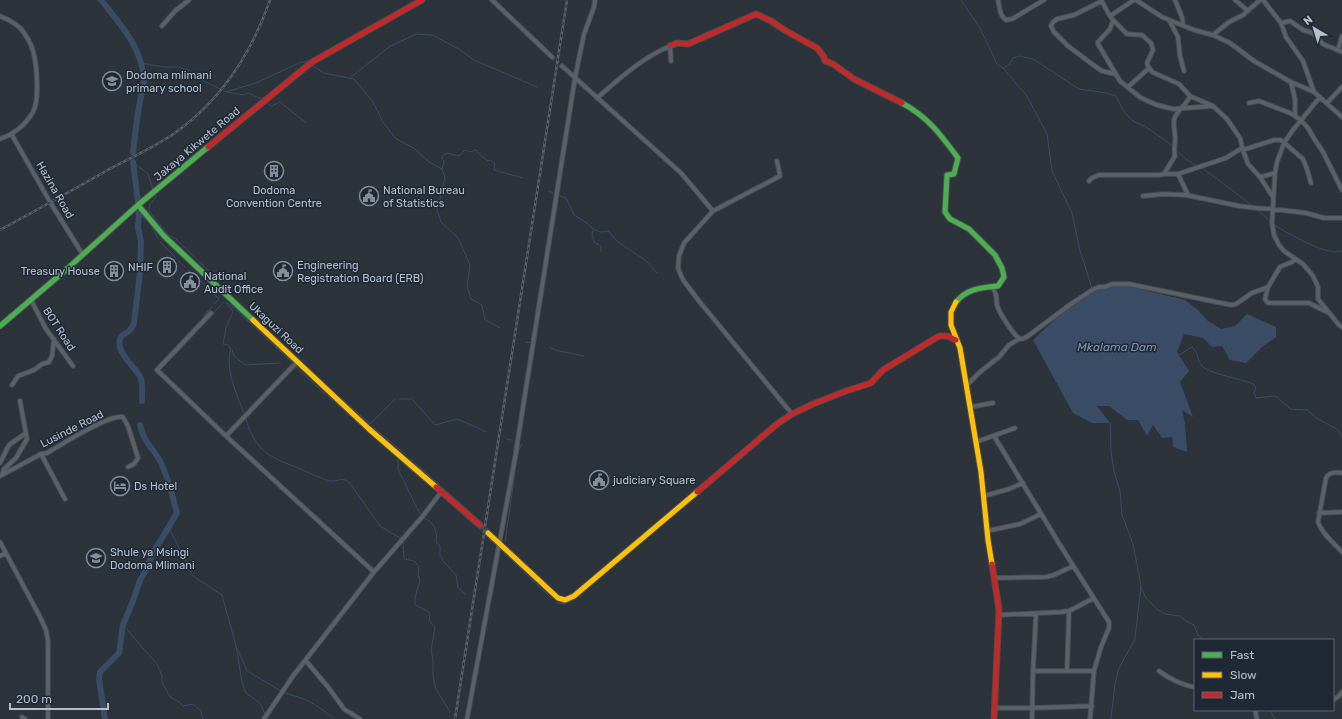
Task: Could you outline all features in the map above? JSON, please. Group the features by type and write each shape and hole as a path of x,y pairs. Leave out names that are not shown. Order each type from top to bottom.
{"street":[{"path":"162,26 175,11 189,0"},
{"name":"Jakaya Kikwete Road","path":"0,326 83,255 138,205 312,62 422,0"},
{"path":"492,0 552,57"},
{"path":"467,719 515,458 575,78 584,34 594,7 595,0"},
{"path":"998,0 1000,13 1006,20 1044,0"},
{"path":"1110,16 1135,0 1162,18 1194,30 1213,35 1230,43 1254,61 1291,82 1314,92 1342,117"},
{"path":"1175,0 1184,25"},
{"path":"1235,0 1248,11"},
{"path":"1213,35 1229,22 1248,11 1260,0"},
{"path":"1270,0 1264,2 1281,23 1286,37 1303,61 1314,92"},
{"path":"1115,74 1102,72 1068,46 1054,32 1051,26 1053,22 1057,19 1074,15 1101,1 1113,20 1127,34 1142,35 1150,43 1153,50 1147,63 1152,72 1179,84 1190,96 1212,106 1227,119 1240,138 1242,149 1249,165 1260,177 1274,198"},
{"path":"597,98 646,59 660,50 678,43 688,44 756,14 817,48 826,61 833,64 852,78 887,94 923,117 932,124 958,158 954,174 947,175 945,212 950,219 969,229 995,255 1002,268 1004,277 998,286 975,289 956,301 951,310 953,334 960,348 976,442 984,496 987,531 997,590 999,616 994,719"},
{"path":"0,16 19,27 31,44 34,55 37,98 34,111 27,121 12,134 0,139"},
{"path":"1113,20 1110,29 1098,43 1120,81 1141,98 1157,105 1172,109 1212,106"},
{"path":"1169,20 1178,37 1180,56 1184,71"},
{"path":"1281,23 1290,21 1303,30 1313,33 1323,44 1342,52"},
{"path":"1338,50 1342,36"},
{"path":"670,46 671,61"},
{"path":"562,66 682,173 713,210"},
{"path":"1128,87 1149,68"},
{"path":"1291,82 1295,99 1295,116"},
{"path":"1327,103 1342,86"},
{"path":"1164,174 1175,156 1173,149 1176,138 1175,117 1188,102 1190,96"},
{"path":"1320,97 1284,143 1277,162 1275,173 1272,223 1276,239 1284,251 1303,264 1313,276 1318,286 1318,299 1342,327"},
{"path":"1249,103 1259,102 1295,116 1301,120 1326,156 1342,190"},
{"name":"Hazina Road","path":"12,134 50,202 83,255"},
{"path":"1089,181 1095,176 1104,175 1178,174 1226,158 1242,149 1280,140 1303,159 1311,183"},
{"path":"777,161 780,176 713,210 684,243 679,256 678,268 683,280 792,414"},
{"path":"1260,177 1275,173"},
{"path":"1178,174 1188,195"},
{"path":"1143,196 1164,194 1188,195 1240,206 1306,213 1324,218 1342,218"},
{"name":"Ukaguzi Road","path":"138,205 164,236 296,362 369,429 480,525"},
{"path":"1295,259 1280,268 1268,287 1265,299 1268,303 1309,303 1330,314"},
{"path":"966,387 980,372 999,357 1009,345 1019,338 1022,339 1028,336 1053,316 1099,287 1105,287 1112,284 1129,284 1231,305 1236,304 1252,293 1268,287"},
{"path":"992,287 996,294 998,308 1014,334 1019,338"},
{"name":"BOT Road","path":"31,300 44,325 73,366"},
{"path":"211,313 157,370 226,436 374,572"},
{"path":"488,533 558,598 565,600 570,598 777,424 792,414 813,404 846,391 871,384 883,370 939,336 947,336 956,340"},
{"path":"12,385 18,376 49,362 52,356 54,339"},
{"path":"226,436 296,362"},
{"path":"1,476 4,469 16,458 26,441 20,401"},
{"path":"970,407 993,403"},
{"name":"Lusinde Road","path":"1,476 41,454 47,453 97,425 119,416 123,417 128,426 138,458 134,464 128,467"},
{"path":"976,442 1015,428"},
{"path":"0,463 9,445 26,433"},
{"path":"994,436 1109,622 1109,628 1094,670 1090,719"},
{"path":"41,454 65,499"},
{"path":"1342,474 1331,473 1327,476 1318,522 1320,528 1342,552"},
{"path":"984,496 1009,489 1022,483"},
{"path":"264,719 293,676 374,572 427,511 442,491"},
{"path":"1319,513 1342,512"},
{"path":"987,531 1020,524 1041,514"},
{"path":"0,542 40,615 46,630 48,649 48,719"},
{"path":"0,556 6,552"},
{"path":"994,578 1046,577 1073,566"},
{"path":"999,616 1069,611 1094,598"},
{"path":"1067,672 1069,611"},
{"path":"1032,719 1032,672 1036,614"},
{"path":"306,661 344,708 360,719"},
{"path":"1032,672 1094,670"},
{"path":"1159,671 1164,676 1184,685 1194,687"},
{"path":"1334,699 1342,692"},
{"path":"994,708 1092,706"}],"water":[{"name":"Mkalama Dam","path":"1110,286 1127,286 1185,300 1198,310 1208,321 1221,329 1235,326 1247,314 1276,327 1276,337 1261,348 1246,363 1230,360 1222,346 1212,347 1203,338 1184,334 1177,352 1189,371 1180,382 1193,417 1182,410 1185,423 1187,452 1173,447 1172,437 1162,438 1153,425 1147,436 1138,420 1127,420 1109,406 1097,406 1110,423 1092,423 1073,413 1033,340 1059,316 1088,295"}],"waterway":[{"path":"101,0 129,37 135,47 142,68 144,83 137,118 133,153"},
{"path":"961,0 980,28 997,64 1003,68 1009,65 1013,58 1019,56 1033,59 1079,89 1116,96 1124,112 1133,121 1146,127 1173,146"},
{"path":"351,77 389,47 416,34 432,35 459,49 474,60 537,87"},
{"path":"224,91 226,92 256,83 299,63 307,61"},
{"path":"142,63 163,67 178,67 189,70 196,77 220,89"},
{"path":"311,65 324,73 354,79 373,102 383,122 395,138 415,149 429,162 442,169 445,178 437,210 441,222 458,238 470,265 467,286 471,299 482,305 485,320 500,328"},
{"path":"1003,68 1027,96 1047,134 1052,171 1072,213 1080,251 1092,288"},
{"path":"227,92 244,95 248,93 262,99"},
{"path":"266,103 272,106 280,102 306,123"},
{"path":"1175,149 1188,161 1198,166"},
{"path":"442,169 444,163 442,156 447,153 459,156 465,150 470,152 476,150 481,156 495,164 494,170 523,178"},
{"path":"133,162 148,174 153,189"},
{"path":"133,162 138,202"},
{"path":"1201,167 1253,206"},
{"path":"549,191 555,194"},
{"path":"156,195 150,204 149,211 168,235 176,239 228,292"},
{"path":"558,195 566,198 574,215 587,223 593,229 601,232 608,231 618,242 645,260 657,273"},
{"path":"1257,209 1271,222"},
{"path":"139,211 138,228 141,241 140,273 134,323 129,331 121,336 119,344 124,355 141,379 142,401"},
{"path":"138,215 148,222 153,228 158,239"},
{"path":"1273,224 1308,244 1331,251 1342,251"},
{"path":"593,230 592,235 594,242 601,246 601,252"},
{"path":"160,242 176,258"},
{"path":"179,261 185,267"},
{"path":"188,270 209,289"},
{"path":"212,292 219,299 214,304"},
{"path":"231,296 235,299"},
{"path":"237,301 266,328"},
{"path":"207,320 224,302"},
{"path":"225,302 233,311 226,328 223,344 228,345 231,349 229,365 233,383 245,416"},
{"path":"227,303 292,362"},
{"path":"203,316 212,307"},
{"path":"270,332 297,357"},
{"path":"525,342 531,343"},
{"path":"549,347 555,350 584,356"},
{"path":"1179,355 1192,347 1200,364 1206,369 1253,384 1256,387 1254,393 1256,398 1273,396 1277,397 1290,409 1307,410 1318,419 1337,429 1342,437"},
{"path":"232,350 234,356 245,365 280,363"},
{"path":"300,360 336,394"},
{"path":"295,366 325,394"},
{"path":"328,396 385,447"},
{"path":"340,397 370,424 395,399"},
{"path":"400,399 412,399 435,425 457,419 487,432"},
{"path":"246,419 255,440 268,454 325,479 331,481 342,479 349,482 380,526 400,538"},
{"path":"1110,423 1111,452 1114,471 1120,491 1122,515 1133,544 1141,586 1135,639 1119,668 1115,684 1111,719"},
{"path":"105,719 99,679 100,672 119,653 123,625 140,580 153,553 177,513 164,469 144,437 140,425"},
{"path":"374,428 406,455"},
{"path":"507,439 511,440"},
{"path":"505,542 517,458 522,444"},
{"path":"388,449 401,461"},
{"path":"398,458 398,469 421,516"},
{"path":"410,459 474,517"},
{"path":"404,464 437,492"},
{"path":"443,497 476,525 491,541"},
{"path":"424,518 433,525 436,535 436,542 440,546 440,555 443,561 456,575 458,588 465,594"},
{"path":"482,524 488,530"},
{"path":"168,526 193,576 222,595 236,646 242,682 246,693 260,703 265,714"},
{"path":"403,542 404,559 414,561 419,566 418,574 420,581 415,597 415,605 429,612 430,622 435,628 431,650 433,660 433,677 436,689 450,712"},
{"path":"504,554 508,556 551,598"},
{"path":"1141,587 1146,598 1158,610 1165,614 1180,616 1194,625 1198,635 1203,639"},
{"path":"557,603 566,604"},
{"path":"123,625 157,664 162,676 162,682 170,697 178,701 183,706 193,704 201,711 203,719"},
{"path":"237,648 247,671 281,691"},
{"path":"284,693 310,702 322,709 334,719"},
{"path":"1271,711 1275,719"}],"tunnel":[{"path":"552,57 562,66"},
{"path":"480,525 488,533"}],"railway":[{"path":"0,230 156,145 190,122 220,92 244,58 254,40 270,0"},
{"path":"455,719 567,0"}],"traffic: fast":[{"path":"902,103 927,120 940,134 958,158 954,174 947,175 945,212 950,219 969,229 995,255 1002,268 1004,277 998,286 970,291 956,302"},
{"path":"0,326 68,268 138,205 208,147"},
{"path":"138,205 164,236 253,320"}],"traffic: slow":[{"path":"956,302 951,312 951,325 960,348 981,472 992,564"},
{"path":"253,320 369,429 436,487"},
{"path":"488,533 558,598 565,600 574,596 697,492"}],"traffic: jam":[{"path":"208,147 312,62 422,0"},
{"path":"670,46 677,43 688,44 756,14 817,48 824,57 825,61 833,64 854,79 902,103"},
{"path":"697,492 777,424 792,414 846,391 871,383 883,370 939,336 947,336 956,340"},
{"path":"436,487 480,525"},
{"path":"992,564 999,610 994,719"}],"place":[{"name":"Dodoma mlimani primary school","path":"112,81"},
{"name":"Dodoma Convention Centre","path":"274,171"},
{"name":"National Bureau of Statistics","path":"369,196"},
{"name":"NHIF","path":"167,267"},
{"name":"Treasury House","path":"114,271"},
{"name":"Engineering Registration Board (ERB)","path":"283,271"},
{"name":"National Audit Office","path":"190,282"},
{"name":"judiciary Square","path":"599,480"},
{"name":"Ds Hotel","path":"120,486"},
{"name":"Shule ya Msingi Dodoma Mlimani","path":"96,558"}]}
